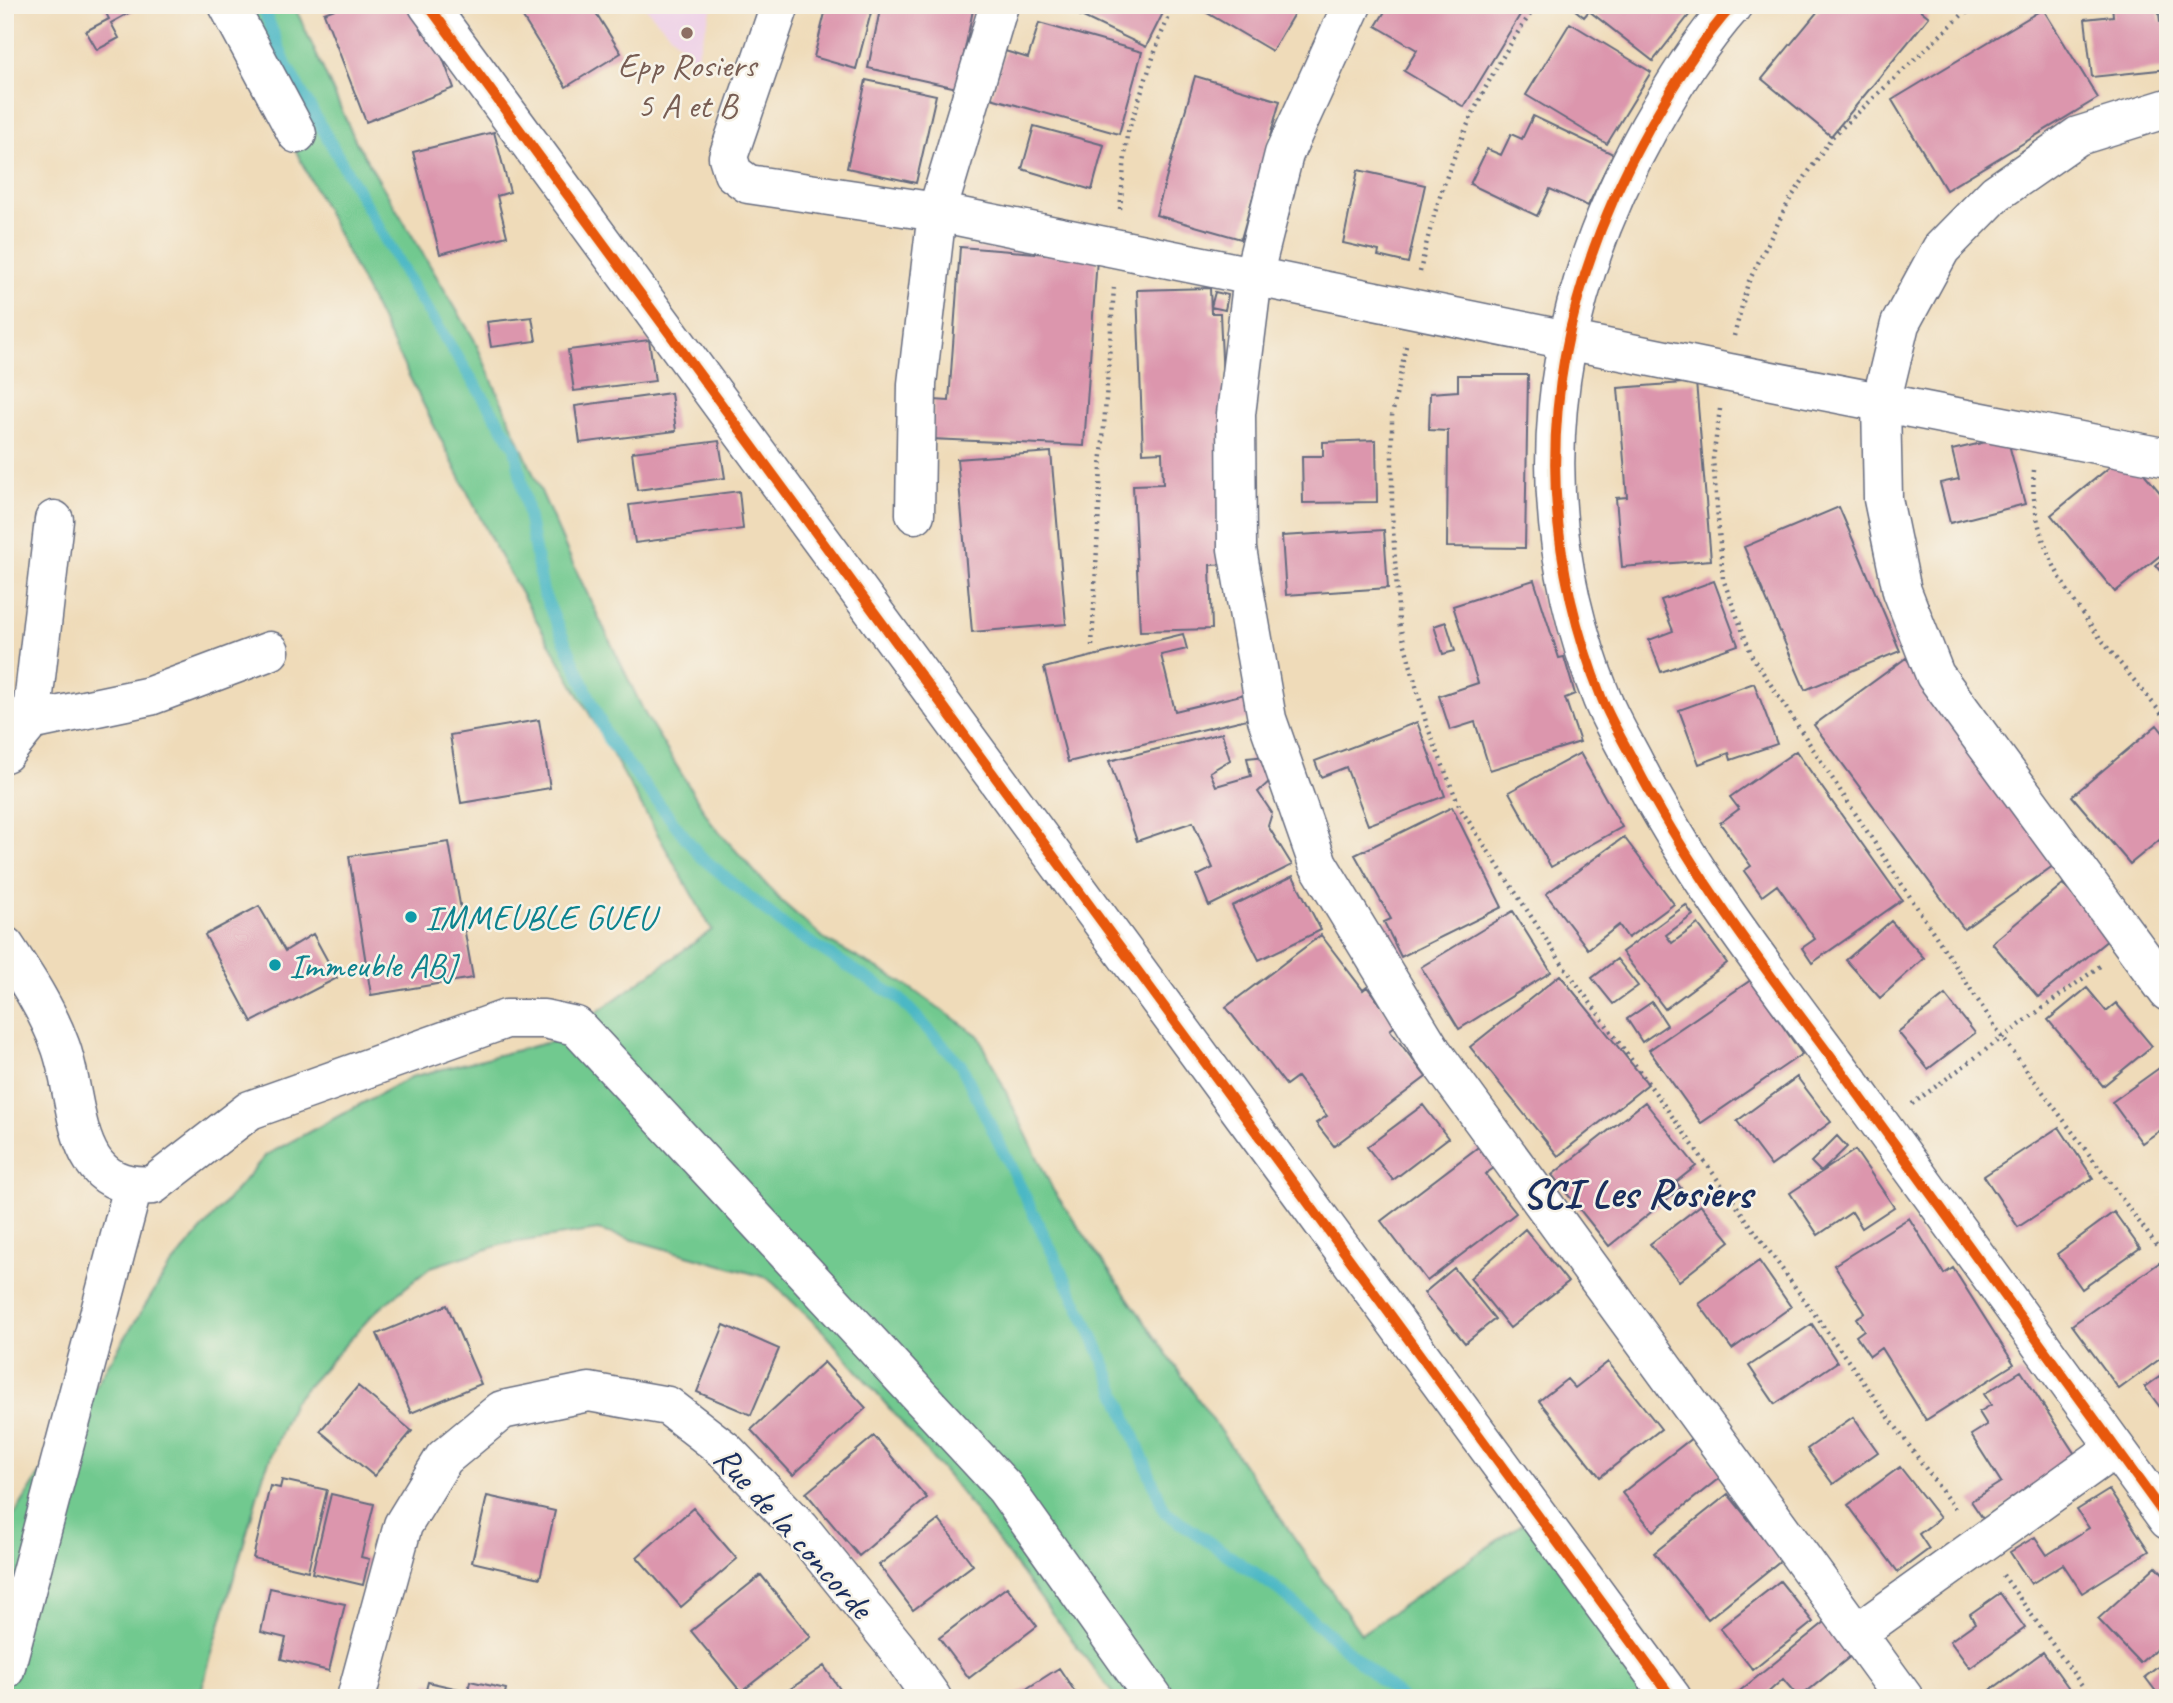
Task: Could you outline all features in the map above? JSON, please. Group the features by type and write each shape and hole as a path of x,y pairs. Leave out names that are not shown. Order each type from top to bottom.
{"street":[{"path":"228,5 297,134"},
{"path":"428,5 1672,1698"},
{"path":"780,5 728,157 733,173 748,184 937,212 1117,251 2168,458"},
{"path":"915,514 917,384 937,212 999,5"},
{"path":"1352,5 1284,154 1253,277 1236,414 1237,549 1267,719 1318,864 1432,1051 1904,1698"},
{"path":"1733,5 1710,32 1667,96 1619,181 1589,258 1566,340 1554,457 1559,538 1577,628 1603,702 1692,867 2168,1520"},
{"path":"2168,108 2078,136 1996,193 1941,249 1900,324 1881,403 1883,499 1902,591 1935,675 2168,992"},
{"path":"5,753 31,721 54,520"},
{"path":"31,721 150,696 270,651"},
{"path":"5,946 46,1011 61,1048 83,1149 106,1175 133,1187 153,1185 250,1110 506,1019 544,1019 576,1026 1005,1488 1154,1698"},
{"path":"5,1671 133,1187"},
{"name":"Rue de la concorde","path":"356,1698 403,1525 444,1458 502,1410 589,1392 668,1406 725,1450 801,1529 897,1648 932,1698"},
{"path":"1857,1633 2115,1447"}],"path":[{"path":"1092,646 1101,468 1126,135 1174,5"},
{"path":"1537,5 1484,90 1451,169 1427,237 1392,416 1391,513 1399,623 1427,726 1460,808 1561,962 2091,1698"},
{"path":"1983,5 1962,15 1832,137 1789,201 1748,283 1725,372 1713,459 1723,579 1752,656 2002,1037 2157,1246"},
{"path":"2038,433 2034,480 2037,524 2062,585 2168,722"},
{"path":"1881,1126 2131,943"}],"shaded area":[{"name":"Epp Rosiers 5 A et B","path":"643,5 713,5 695,61"}],"green space":[{"path":"208,5 294,5 356,142 474,339 573,564 645,714 712,824 780,900 827,941 900,981 979,1036 1053,1190 1361,1634 1552,1503 1686,1698 1116,1698 955,1485 825,1333 768,1278 598,1230 504,1244 431,1267 374,1313 293,1402 264,1473 199,1698 5,1698 5,1530 168,1269 266,1155 411,1077 558,1040 712,930 496,549 290,139"}],"building":[{"path":"102,5 143,5 111,23 119,38 97,50 86,31 109,19"},
{"path":"345,5 413,5 423,33 432,30 454,88 366,122 324,13"},
{"path":"515,5 591,5 621,53 566,87"},
{"path":"827,5 873,5 856,69 814,57"},
{"path":"881,5 953,5 973,10 957,88 868,68"},
{"path":"1058,5 1167,5 1146,47"},
{"path":"1207,5 1299,5 1272,51 1204,11"},
{"path":"1389,5 1526,5 1464,107 1404,71 1417,50 1376,26"},
{"path":"1569,5 1697,5 1653,61 1589,11 1584,17"},
{"path":"1823,5 1914,5 1929,17 1831,136 1762,79"},
{"path":"2112,5 2158,5 2160,22 2168,21 2168,69 2092,77 2085,19 2113,16"},
{"path":"2043,9 2098,98 1946,190 1892,100"},
{"path":"1039,23 1142,52 1119,134 991,98 1005,51 1028,58"},
{"path":"1570,23 1651,72 1607,144 1526,95"},
{"path":"1195,76 1280,101 1241,239 1156,215"},
{"path":"866,80 936,95 916,183 847,168"},
{"path":"1533,116 1613,154 1588,206 1550,189 1537,216 1470,184 1487,149 1501,155 1511,134 1522,139"},
{"path":"1034,126 1104,145 1092,190 1022,169"},
{"path":"494,132 510,192 497,196 507,236 440,254 413,152"},
{"path":"1358,170 1425,185 1408,263 1378,256 1379,251 1343,243"},
{"path":"960,247 1097,258 1084,446 931,439 934,400 949,401"},
{"path":"1210,288 1211,313 1220,313 1231,564 1210,565 1212,629 1140,631 1133,485 1163,484 1162,452 1143,453 1137,290"},
{"path":"1215,292 1228,295 1225,310 1211,307"},
{"path":"532,317 536,341 491,347 487,322"},
{"path":"649,340 655,381 574,391 568,350"},
{"path":"1458,375 1528,375 1525,548 1447,547 1448,431 1429,430 1430,393 1458,391"},
{"path":"1696,382 1711,560 1622,567 1616,498 1627,497 1618,388"},
{"path":"671,393 676,431 580,443 575,406"},
{"path":"2007,437 2025,504 1950,523 1940,483 1959,479 1952,450"},
{"path":"1376,440 1377,502 1303,503 1302,456 1323,456 1323,442"},
{"path":"719,441 725,478 637,490 632,452"},
{"path":"1051,452 1066,624 972,632 957,459"},
{"path":"2127,453 2168,502 2168,549 2115,592 2051,515"},
{"path":"739,491 743,529 635,543 629,505"},
{"path":"1839,507 1900,651 1805,690 1744,547"},
{"path":"1384,530 1388,588 1286,595 1282,536"},
{"path":"2168,555 2168,579 2156,565"},
{"path":"1534,580 1559,658 1564,657 1575,694 1565,698 1580,742 1490,770 1475,722 1450,730 1439,696 1478,683 1453,606"},
{"path":"1714,581 1738,645 1661,672 1649,640 1673,631 1661,600"},
{"path":"1446,622 1455,651 1443,654 1434,626"},
{"path":"1183,634 1187,649 1161,655 1175,711 1245,694 1251,718 1068,762 1044,668"},
{"path":"1906,658 2057,863 1964,929 1814,725"},
{"path":"1754,683 1777,744 1731,760 1729,753 1699,764 1679,710"},
{"path":"539,720 550,788 461,803 450,735"},
{"path":"1417,722 1445,796 1368,825 1346,767 1321,777 1315,761"},
{"path":"2157,725 2168,739 2168,833 2130,864 2072,796"},
{"path":"1222,733 1230,760 1210,772 1216,786 1251,776 1247,758 1267,756 1271,780 1258,792 1272,813 1268,826 1292,865 1209,906 1197,876 1213,868 1193,822 1137,841 1109,761"},
{"path":"1796,751 1902,900 1812,963 1802,948 1815,939 1777,885 1762,896 1744,871 1751,866 1720,823 1739,809 1730,797"},
{"path":"1580,753 1622,827 1551,867 1509,792"},
{"path":"1452,807 1502,907 1401,957 1384,922 1391,919 1355,855"},
{"path":"1624,837 1674,904 1628,938 1619,925 1588,949 1546,894"},
{"name":"IMMEUBLE GUEU","path":"449,842 473,978 371,995 349,856"},
{"path":"1293,876 1321,930 1259,960 1232,906"},
{"path":"2063,884 2109,939 2038,997 1992,943"},
{"path":"1686,905 1693,915 1666,935 1672,943 1698,924 1727,963 1665,1009 1622,952"},
{"name":"Immeuble ABJ","path":"259,906 285,951 313,934 337,978 252,1022 205,935"},
{"path":"1513,911 1551,972 1459,1029 1421,967"},
{"path":"1891,921 1924,958 1880,998 1846,960"},
{"path":"1321,935 1363,990 1367,987 1396,1025 1390,1030 1426,1077 1334,1146 1316,1123 1327,1116 1297,1077 1286,1085 1226,1007"},
{"path":"1617,959 1638,986 1613,1004 1592,978"},
{"path":"1560,975 1648,1084 1558,1156 1470,1047"},
{"path":"1751,980 1802,1054 1701,1123 1649,1050"},
{"path":"2087,988 2106,1011 2116,1003 2152,1046 2103,1086 2048,1020"},
{"path":"1945,995 1975,1033 1928,1069 1898,1032"},
{"path":"1652,1002 1667,1025 1642,1042 1627,1019"},
{"path":"2162,1066 2168,1073 2168,1125 2142,1143 2112,1102"},
{"path":"1797,1077 1831,1122 1771,1166 1737,1121"},
{"path":"1645,1102 1696,1166 1676,1182 1681,1188 1609,1246 1552,1175"},
{"path":"1423,1105 1448,1138 1393,1180 1367,1147"},
{"path":"2059,1127 2093,1178 2018,1227 1984,1176"},
{"path":"1837,1136 1847,1147 1821,1172 1811,1162"},
{"path":"1481,1145 1497,1166 1485,1174 1516,1213 1427,1281 1381,1221"},
{"path":"1855,1150 1894,1207 1862,1228 1852,1212 1818,1235 1790,1193"},
{"path":"1701,1205 1730,1241 1679,1281 1650,1244"},
{"path":"2114,1212 2140,1248 2082,1289 2057,1254"},
{"path":"1909,1218 1944,1274 1953,1268 2014,1364 1926,1420 1881,1348 1870,1356 1856,1336 1864,1330 1856,1318 1865,1313 1834,1265"},
{"path":"1525,1229 1568,1282 1510,1328 1470,1278"},
{"path":"1759,1261 1791,1307 1732,1349 1699,1304"},
{"path":"2159,1263 2168,1276 2168,1353 2119,1389 2072,1325"},
{"path":"1454,1268 1495,1319 1465,1343 1424,1293"},
{"path":"447,1305 481,1384 411,1413 377,1334"},
{"path":"1812,1324 1837,1362 1775,1404 1749,1366"},
{"path":"724,1325 779,1349 751,1415 697,1392"},
{"path":"824,1362 866,1408 793,1475 751,1430"},
{"path":"1608,1362 1661,1429 1600,1477 1539,1401 1567,1379 1575,1388"},
{"path":"2021,1371 2078,1459 1983,1519 1971,1501 2001,1482 1971,1435 1987,1425 1979,1412 1991,1405 1984,1394"},
{"path":"2168,1371 2168,1418 2145,1387"},
{"path":"358,1386 412,1431 374,1476 320,1431"},
{"path":"1853,1417 1878,1452 1833,1484 1807,1449"},
{"path":"874,1436 927,1498 859,1556 806,1493"},
{"path":"1692,1438 1723,1475 1653,1531 1622,1493"},
{"path":"1900,1467 1940,1518 1919,1534 1929,1549 1898,1572 1848,1505"},
{"path":"282,1480 327,1490 308,1571 253,1558 270,1486 280,1488"},
{"path":"2109,1490 2149,1551 2082,1593 2063,1564 2031,1584 2010,1552 2035,1537 2047,1555 2089,1528 2077,1510"},
{"path":"331,1494 374,1504 361,1557 369,1559 363,1585 312,1573"},
{"path":"1728,1494 1781,1560 1708,1619 1654,1553"},
{"path":"487,1496 555,1511 540,1578 472,1562"},
{"path":"693,1508 737,1559 681,1607 637,1557"},
{"path":"939,1520 973,1565 913,1610 879,1565"},
{"path":"2156,1566 2168,1579 2168,1638 2140,1663 2098,1619"},
{"path":"761,1575 811,1637 741,1692 691,1631"},
{"path":"1780,1581 1813,1622 1753,1670 1720,1628"},
{"path":"1007,1587 1037,1626 969,1678 939,1638"},
{"path":"270,1588 345,1604 329,1671 281,1659 286,1638 261,1632"},
{"path":"2000,1593 2025,1628 1970,1668 1950,1641 1975,1623 1970,1614"},
{"path":"1825,1622 1852,1655 1799,1698 1783,1679 1762,1698 1731,1698"},
{"path":"2043,1652 2076,1698 1985,1698 1984,1695"},
{"path":"2168,1659 2168,1698 2161,1698 2145,1677"},
{"path":"824,1666 846,1698 777,1698"},
{"path":"1059,1668 1079,1698 1012,1698"},
{"path":"470,1681 506,1689 504,1698 424,1698 428,1682 468,1691"}],"waterway":[{"path":"262,5 286,65 412,286 515,447 543,592 608,739 700,856 786,927 900,999 961,1065 1094,1338 1165,1512 1279,1590 1401,1698"}],"cycle path":[{"path":"428,5 1672,1698"},
{"path":"1733,5 1668,95 1614,197 1588,267 1568,337 1558,408 1555,480 1562,552 1577,625 1613,723 1658,807 1713,894 2168,1520"}],"place":[{"name":"Epp Rosiers 5 A et B","path":"687,33"},
{"name":"IMMEUBLE GUEU","path":"411,917"},
{"name":"Immeuble ABJ","path":"275,965"}],"district":[{"name":"SCI Les Rosiers","path":"1637,1192"}]}
